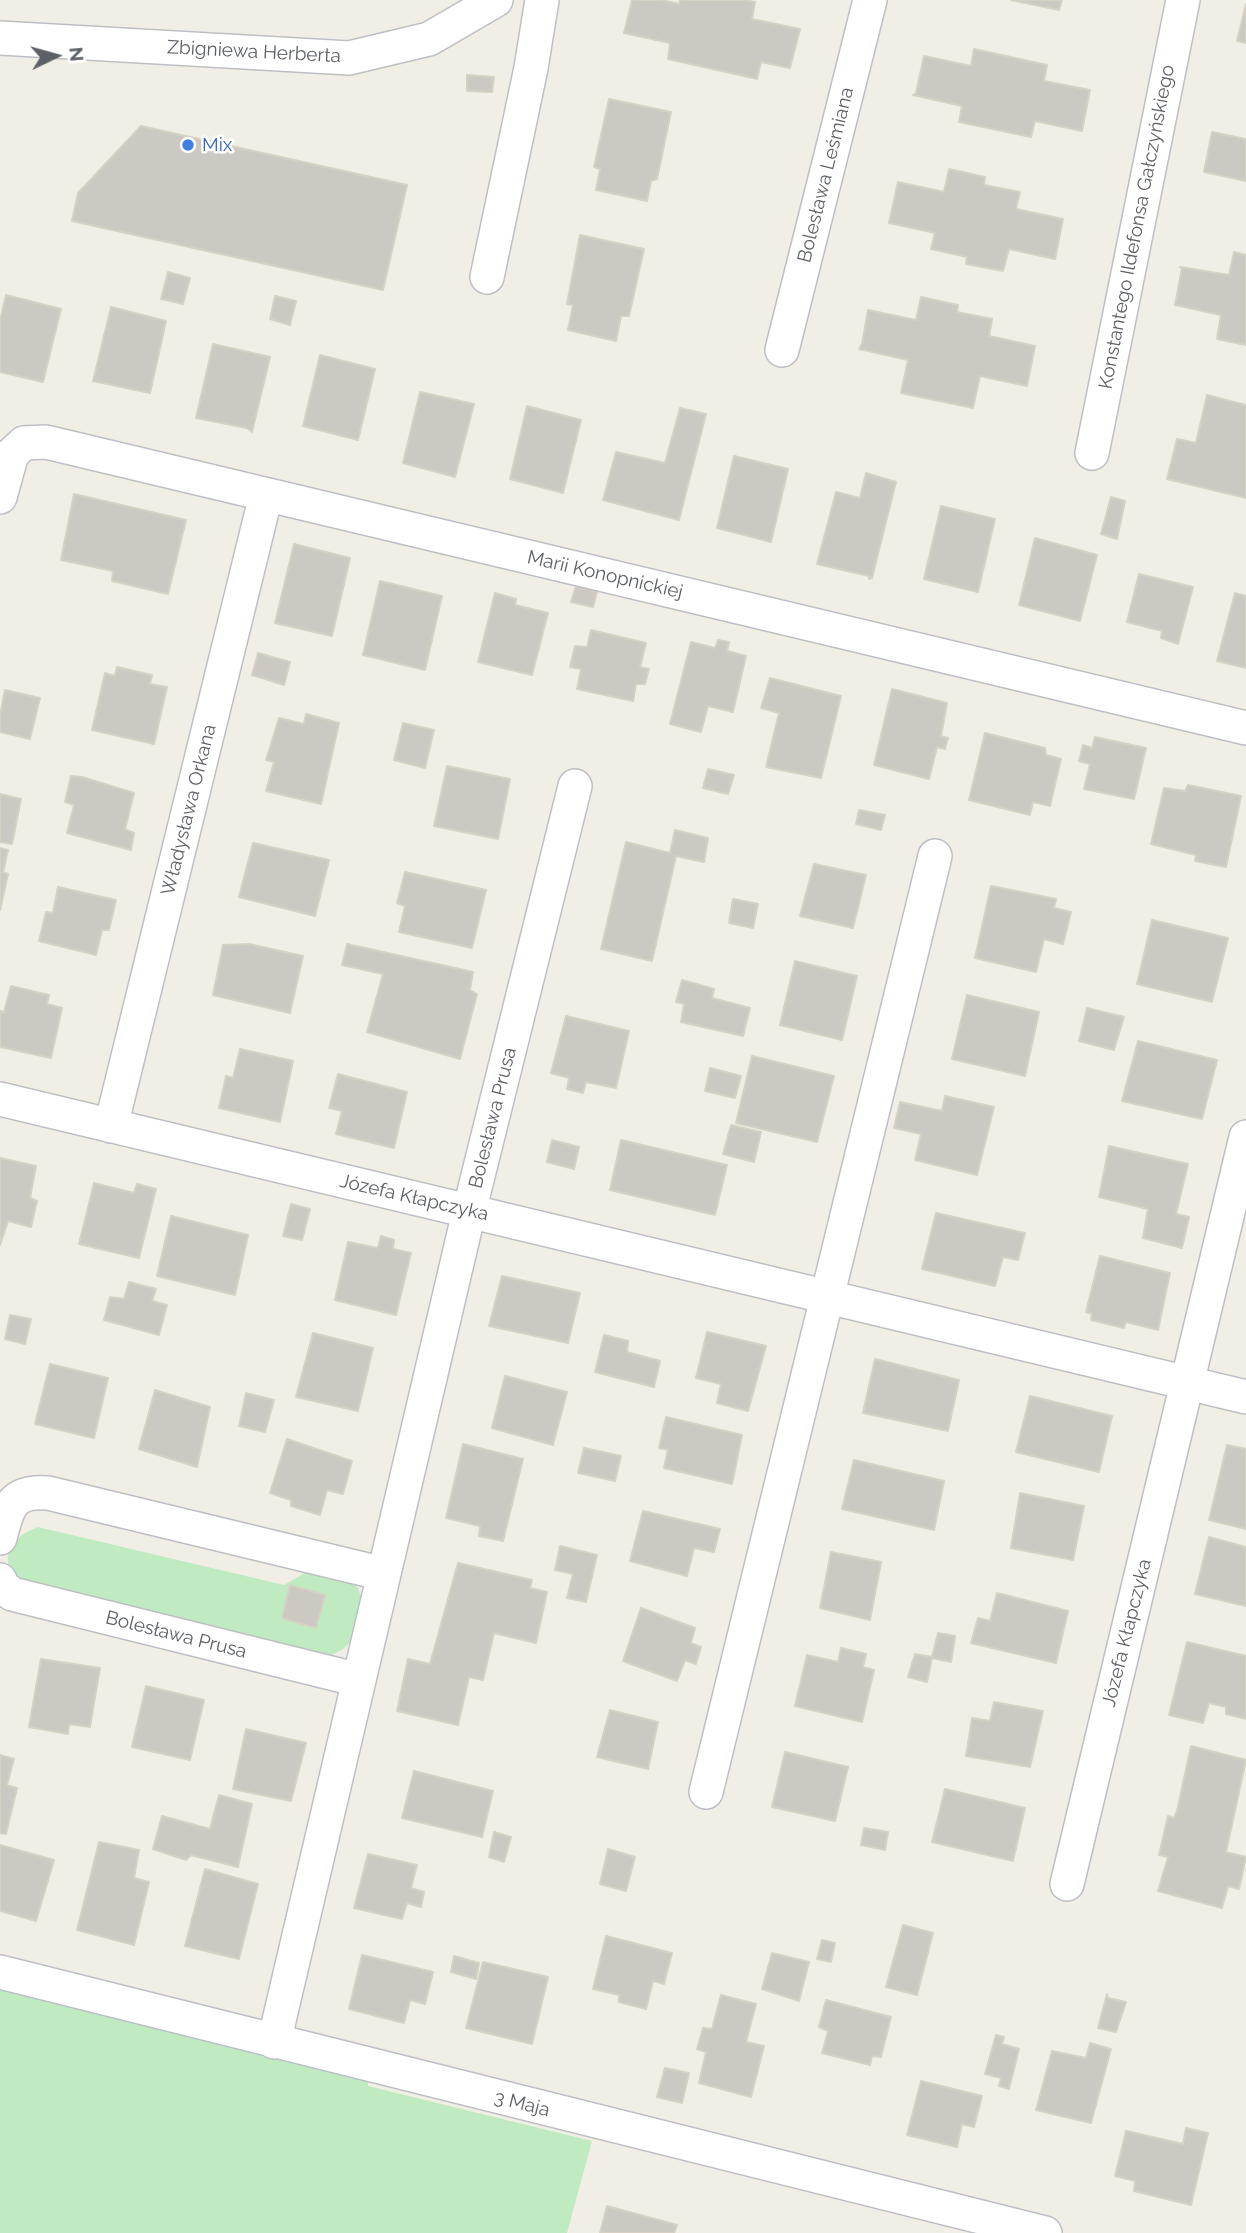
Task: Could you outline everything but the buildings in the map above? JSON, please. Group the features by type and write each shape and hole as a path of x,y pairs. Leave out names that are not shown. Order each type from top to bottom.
{"street":[{"name":"Zbigniewa Herberta","path":"0,38 349,58 429,39 496,0"},
{"path":"487,277 531,68 542,0"},
{"name":"Bolesława Leśmiana","path":"782,350 870,0"},
{"name":"Konstantego Ildefonsa Gałczyńskiego","path":"1091,453 1183,0"},
{"name":"Marii Konopnickiej","path":"0,497 12,454 24,443 46,442 1246,728"},
{"name":"Władysława Orkana","path":"111,1126 266,495"},
{"name":"Bolesława Prusa","path":"274,2042 469,1212 575,786"},
{"path":"706,1791 935,856"},
{"name":"Józefa Kłapczyka","path":"0,1100 1246,1397"},
{"name":"Józefa Kłapczyka","path":"1067,1884 1246,1137"},
{"path":"0,1538 10,1506 18,1497 31,1492 48,1493 384,1574"},
{"name":"Bolesława Prusa","path":"0,1580 2,1586 12,1594 359,1680"},
{"name":"3 Maja","path":"0,1972 1045,2233"}],"green space":[{"path":"38,1527 284,1585 313,1568 336,1574 350,1580 360,1592 362,1609 359,1627 346,1646 328,1656 24,1587 11,1571 8,1554 19,1537"},
{"path":"0,1988 368,2073 368,2086 592,2141 567,2233 0,2233"}],"place":[{"name":"Mix","path":"188,145"}]}
